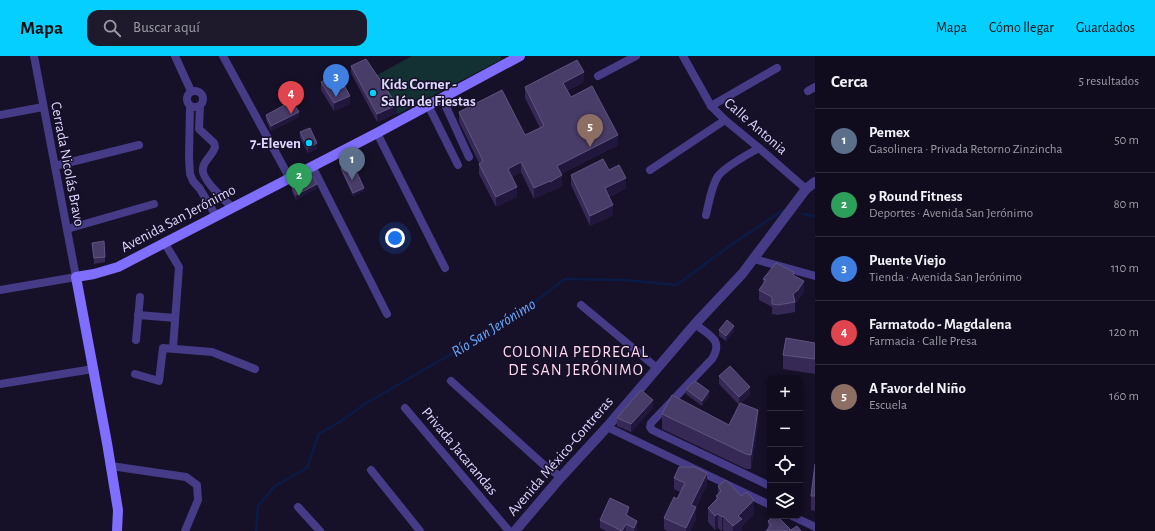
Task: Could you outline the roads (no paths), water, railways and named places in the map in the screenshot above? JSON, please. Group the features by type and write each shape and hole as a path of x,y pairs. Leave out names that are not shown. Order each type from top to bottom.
{"main road":[{"name":"Avenida San Jerónimo","path":"76,277 94,274 118,267 442,98 514,57"},
{"path":"76,277 111,466 118,510 117,531"}],"street":[{"name":"Cerrada Nicolás Bravo","path":"34,56 76,277"},
{"path":"174,56 191,91"},
{"path":"223,56 289,177"},
{"path":"598,76 636,56"},
{"name":"Calle Antonia","path":"683,56 711,106 725,120 806,189"},
{"path":"711,106 777,68"},
{"path":"191,91 187,98 190,106 190,174 216,216"},
{"path":"191,91 197,91 202,95 203,101 200,106 199,129 214,144 215,147 203,167 203,172 218,194 232,207"},
{"path":"442,98 455,117 469,157"},
{"path":"428,105 458,165"},
{"path":"190,106 200,106"},
{"path":"0,115 43,107"},
{"path":"650,170 725,120"},
{"path":"377,132 445,268"},
{"path":"55,166 139,145"},
{"path":"706,215 714,185 719,176 727,168 759,148"},
{"path":"312,166 387,314"},
{"name":"Avenida México-Contreras","path":"515,531 560,477 754,259 806,189 815,182"},
{"path":"67,229 154,204"},
{"path":"164,242 179,267 173,348"},
{"path":"754,259 815,276"},
{"path":"0,290 76,277"},
{"path":"136,340 140,297"},
{"path":"582,305 657,368"},
{"path":"138,315 175,318"},
{"path":"695,324 713,338 717,345 716,352 712,359 651,423 650,427 652,430 767,485"},
{"path":"135,374 159,381 163,348 212,352 256,369"},
{"path":"0,384 93,369"},
{"path":"452,381 545,466 560,477"},
{"name":"Privada Jacarandas","path":"405,408 510,531"},
{"path":"606,427 767,504"},
{"path":"111,466 186,477 197,485 198,500 185,531"},
{"path":"371,470 420,531"},
{"path":"298,507 320,531"},
{"path":"798,519 815,527"}],"waterway":[{"name":"Río San Jerónimo","path":"256,531 258,506 275,486 307,468 319,434 343,420 363,405 512,319 565,279 624,280 677,285 728,247 782,211 785,212"},
{"name":"Río San Jerónimo","path":"803,214 815,216"}],"place":[{"name":"Kids Corner - Salón de Fiestas","path":"373,93"},
{"name":"Puente Viejo","path":"336,97"},
{"name":"Farmatodo - Magdalena","path":"291,114"},
{"name":"7-Eleven","path":"309,143"},
{"name":"A Favor del Niño","path":"590,147"},
{"name":"Pemex","path":"352,180"},
{"name":"9 Round Fitness","path":"299,196"}],"district":[{"name":"COLONIA PEDREGAL DE SAN JERÓNIMO","path":"576,360"}]}
